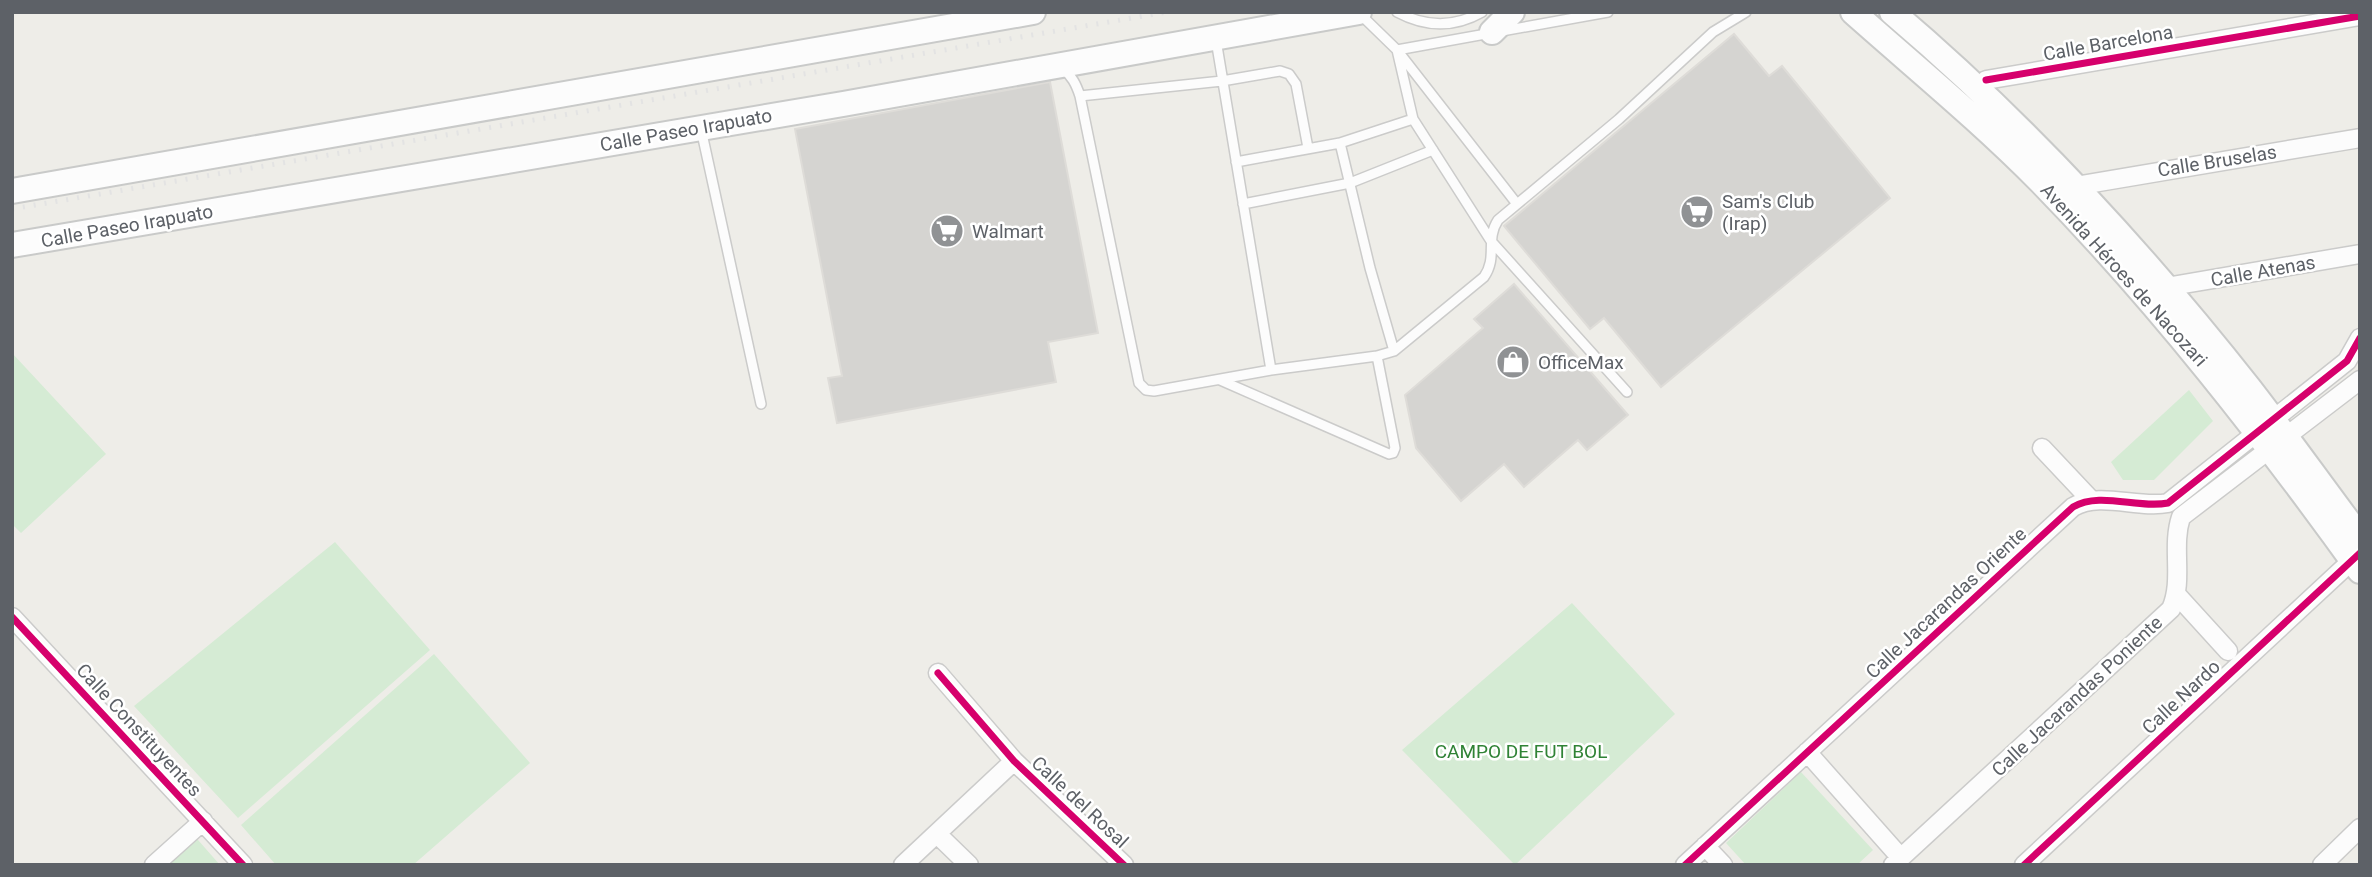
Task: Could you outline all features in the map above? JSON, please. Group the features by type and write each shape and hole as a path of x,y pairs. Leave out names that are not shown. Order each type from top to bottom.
{"main road":[{"path":"12,191 1033,12"},
{"name":"Calle Paseo Irapuato","path":"12,245 701,128 1359,12"},
{"path":"1487,22 1512,12"},
{"name":"Avenida Héroes de Nacozari","path":"1892,12 1945,58 2075,186 2166,287 2358,555"},
{"path":"1852,13 1879,21 1914,44 1945,58"},
{"name":"Avenida Héroes de Nacozari","path":"1852,13 1973,117 2058,199 2271,434"}],"street":[{"name":"Calle Barcelona","path":"1986,80 2360,16"},
{"name":"Calle Bruselas","path":"2075,186 2360,138"},
{"name":"Calle Atenas","path":"2166,287 2360,254"},
{"path":"2228,651 2177,595 2177,529 2182,517 2347,361 2360,338"},
{"path":"2042,448 2091,500 2154,506 2168,503 2271,434 2360,380"},
{"name":"Calle Jacarandas Oriente","path":"1685,865 2073,507 2091,500"},
{"name":"Calle Nardo","path":"2024,865 2358,555"},
{"name":"Calle Jacarandas Poniente","path":"1897,861 2160,621 2171,609 2177,595"},
{"name":"Calle Constituyentes","path":"12,617 243,865"},
{"name":"Calle del Rosal","path":"938,673 1014,761 1124,865"},
{"path":"1807,752 1897,861"},
{"path":"902,865 1014,761"},
{"path":"155,865 202,821"},
{"path":"2322,865 2360,828"},
{"path":"937,834 969,865"},
{"path":"1705,846 1723,865"}],"lane":[{"path":"1359,12 1397,50 1517,204"},
{"path":"1397,12 1412,20 1441,24 1584,16 1608,12"},
{"path":"1057,65 1076,83 1080,96 1139,383 1146,390 1154,391 1271,369 1377,356 1394,351 1484,277 1493,258 1492,230 1499,220 1619,119 1713,32 1746,12"},
{"path":"1397,50 1487,22"},
{"path":"1215,38 1271,369"},
{"path":"1397,50 1413,119 1491,241 1627,392"},
{"path":"1080,96 1223,81 1280,71 1289,74 1296,84 1308,148"},
{"path":"1236,162 1340,143 1413,119"},
{"path":"701,128 761,404"},
{"path":"1340,143 1370,268 1394,351"},
{"path":"1243,204 1350,183 1433,150"},
{"path":"1219,379 1389,454 1393,453 1395,448 1377,356"}],"green space":[{"path":"12,353 106,454 21,533 12,524"},
{"path":"2189,390 2213,421 2154,480 2123,480 2111,462"},
{"path":"335,542 430,650 238,818 134,706"},
{"name":"CAMPO DE FUT BOL","path":"1572,603 1675,714 1515,865 1402,750"},
{"path":"434,654 530,763 413,865 276,865 241,825"},
{"path":"1801,772 1873,850 1857,865 1746,865 1726,843"},
{"path":"191,832 220,865 156,865"}],"building":[{"name":"Sam's Club (Irap)","path":"1734,34 1769,76 1782,66 1890,198 1661,387 1604,318 1590,329 1504,226"},
{"name":"Walmart","path":"1050,82 1098,333 1048,342 1056,382 837,423 828,378 842,376 795,129"},
{"name":"OfficeMax","path":"1514,284 1628,415 1587,450 1578,440 1524,487 1504,464 1461,501 1416,448 1405,395 1483,328 1474,319"}],"railway":[{"path":"12,209 1167,12"}],"cycle path":[{"path":"1986,80 2360,16"},
{"path":"1685,865 2073,507 2095,500 2168,503 2347,361 2360,338"},
{"path":"2024,865 2360,553"},
{"path":"12,617 243,865"},
{"path":"938,673 1014,761 1124,865"}],"place":[{"name":"Sam's Club (Irap)","path":"1697,212"},
{"name":"Walmart","path":"947,231"},
{"name":"OfficeMax","path":"1513,362"}]}
